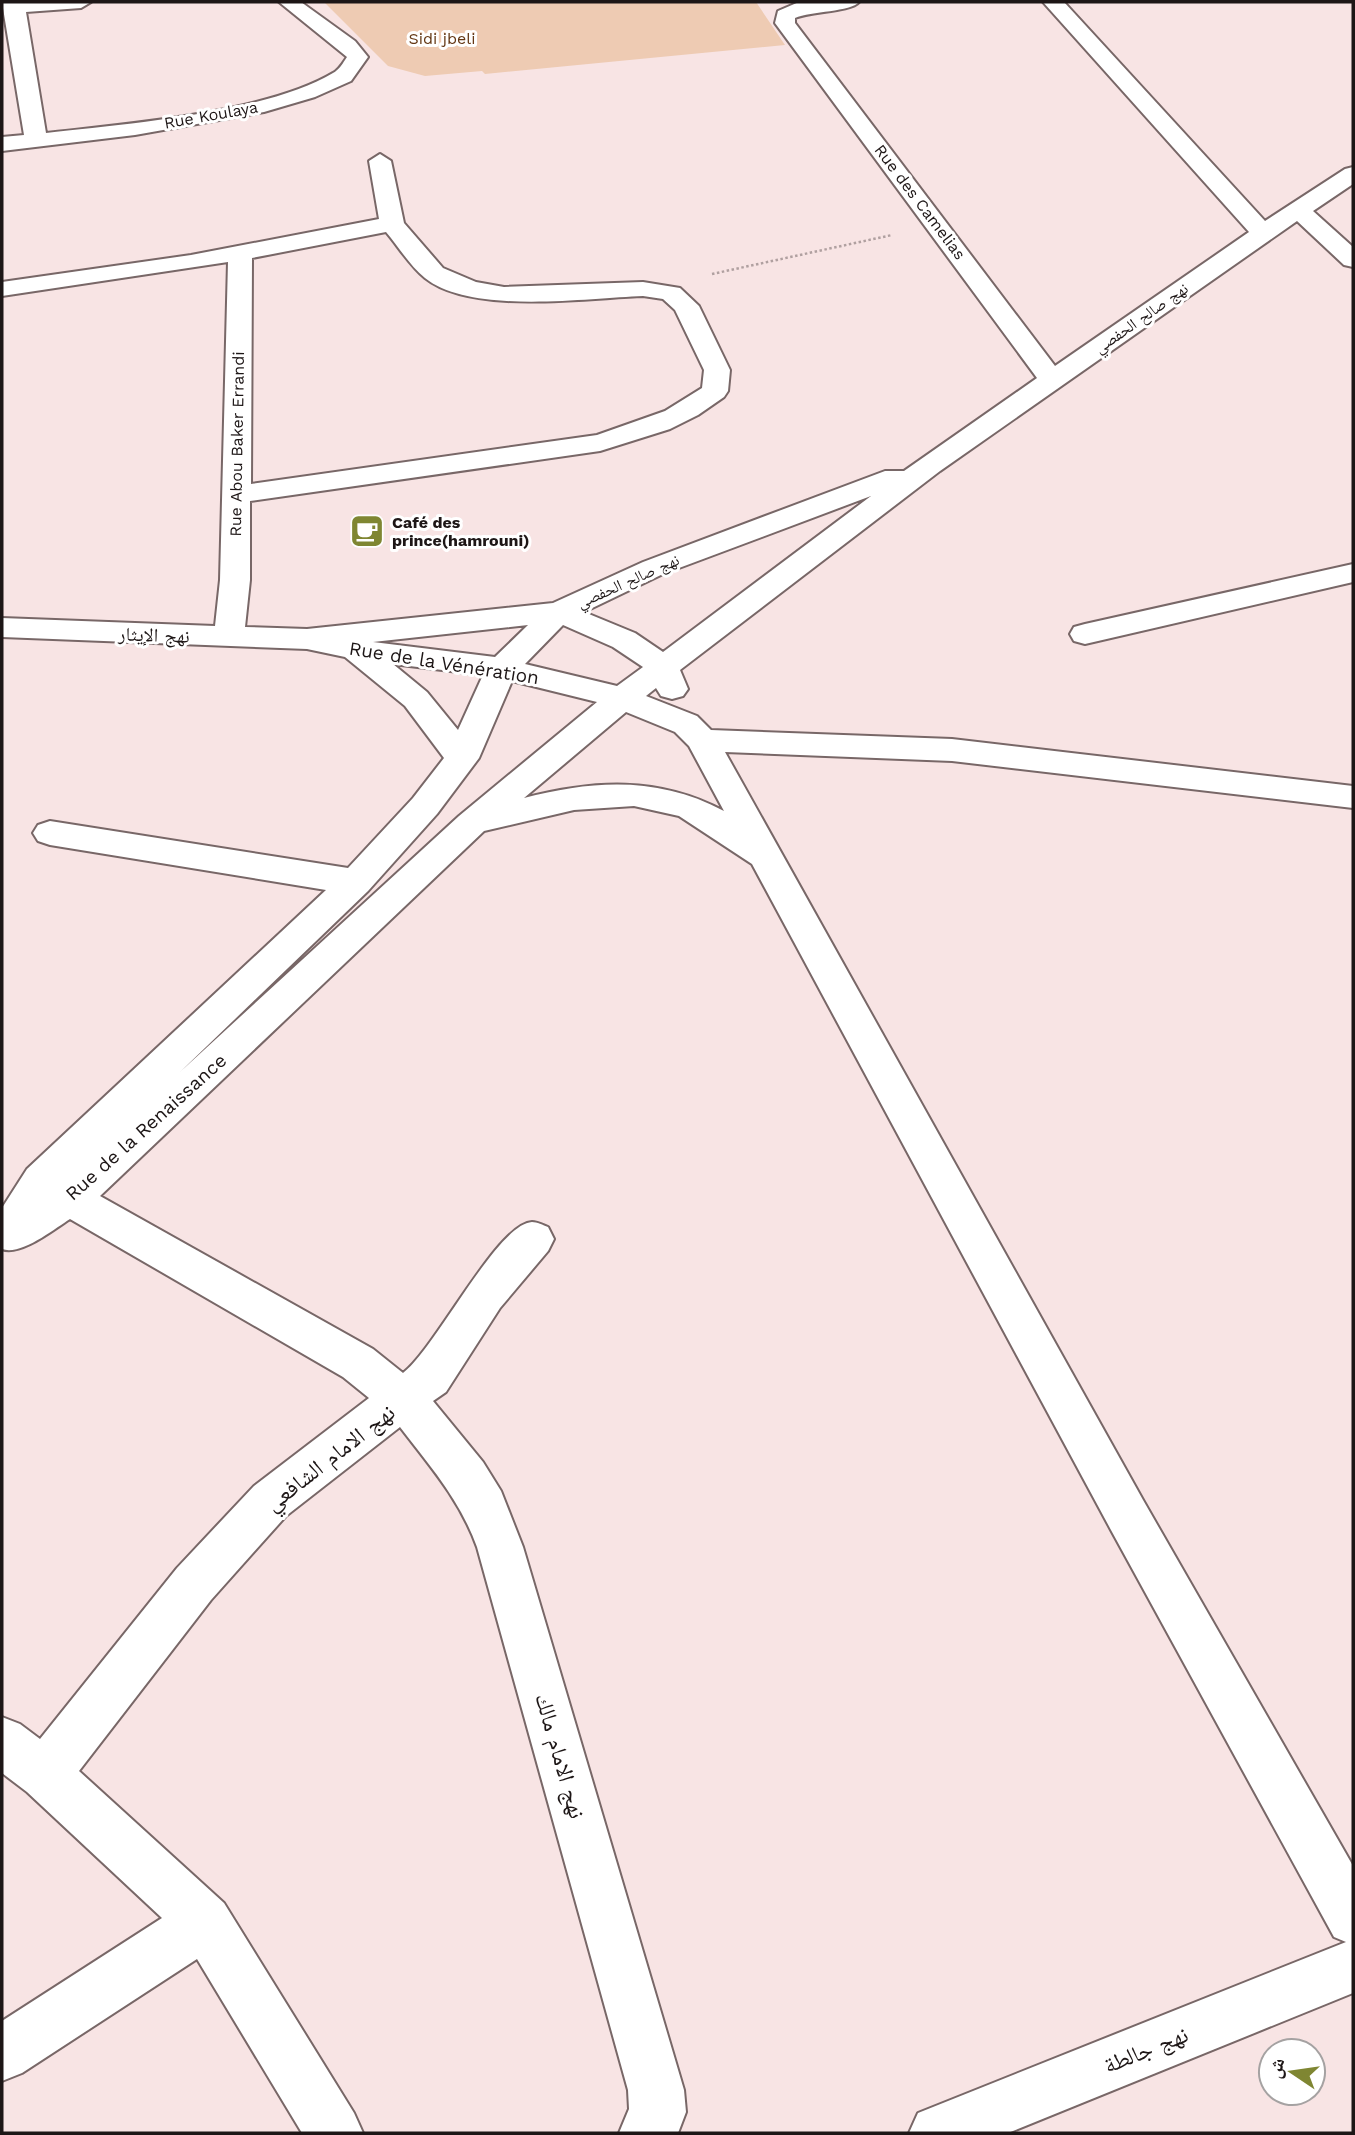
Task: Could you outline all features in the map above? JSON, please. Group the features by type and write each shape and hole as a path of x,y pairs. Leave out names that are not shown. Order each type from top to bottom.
{"street":[{"path":"36,140 8,8 81,2"},
{"name":"Rue Koulaya","path":"2,144 245,112 322,86 354,67 358,57 348,45 289,2"},
{"name":"Rue des Camelias","path":"849,2 795,9 785,15 786,26 1052,380"},
{"path":"1053,2 1263,233"},
{"path":"235,495 570,449 621,437 686,411 715,391 717,370 680,298 663,290 533,295 470,289 434,273 392,224 380,161"},
{"name":"نهج صالح الحفصي","path":"622,698 930,465 1297,209 1353,174"},
{"path":"1297,209 1353,260"},
{"path":"2,289 191,261 392,224"},
{"name":"Rue Abou Baker Errandi","path":"229,637 235,580 240,251"},
{"name":"نهج صالح الحفصي","path":"502,668 559,612 653,568 930,465"},
{"path":"1084,634 1353,573"},
{"path":"307,639 559,612 624,640 663,666 694,732 823,955 1127,1515 1353,1918"},
{"name":"نهج الإيثار","path":"2,628 307,639"},
{"name":"Rue de la Vénération","path":"307,639 355,649 502,668 622,698 694,732"},
{"path":"355,649 416,699 461,758"},
{"name":"Rue de la Renaissance","path":"55,1190 356,882 425,806 461,758 502,668"},
{"name":"Rue de la Renaissance","path":"5,1237 471,824 622,698"},
{"path":"694,732 951,750 1353,797"},
{"path":"471,824 545,802 587,795 624,794 668,801 718,821 767,860"},
{"path":"50,833 356,882"},
{"name":"نهج الامام مالك","path":"55,1190 358,1363 405,1399 467,1477 485,1506 500,1546 656,2090 658,2112 648,2133"},
{"name":"نهج الامام الشافعي","path":"45,1774 194,1584 270,1501 430,1378 485,1295 533,1239"},
{"path":"2,1742 45,1774 205,1922 334,2133"},
{"path":"2,2053 205,1922"},
{"name":"نهج جالطة","path":"938,2133 1353,1966"}],"path":[{"path":"643,289 938,225"}],"green space":[{"name":"Sidi jbeli","path":"324,2 756,2 785,45 485,74 482,71 425,76 388,66"}],"place":[{"name":"Café des prince(hamrouni)","path":"367,531"}]}
